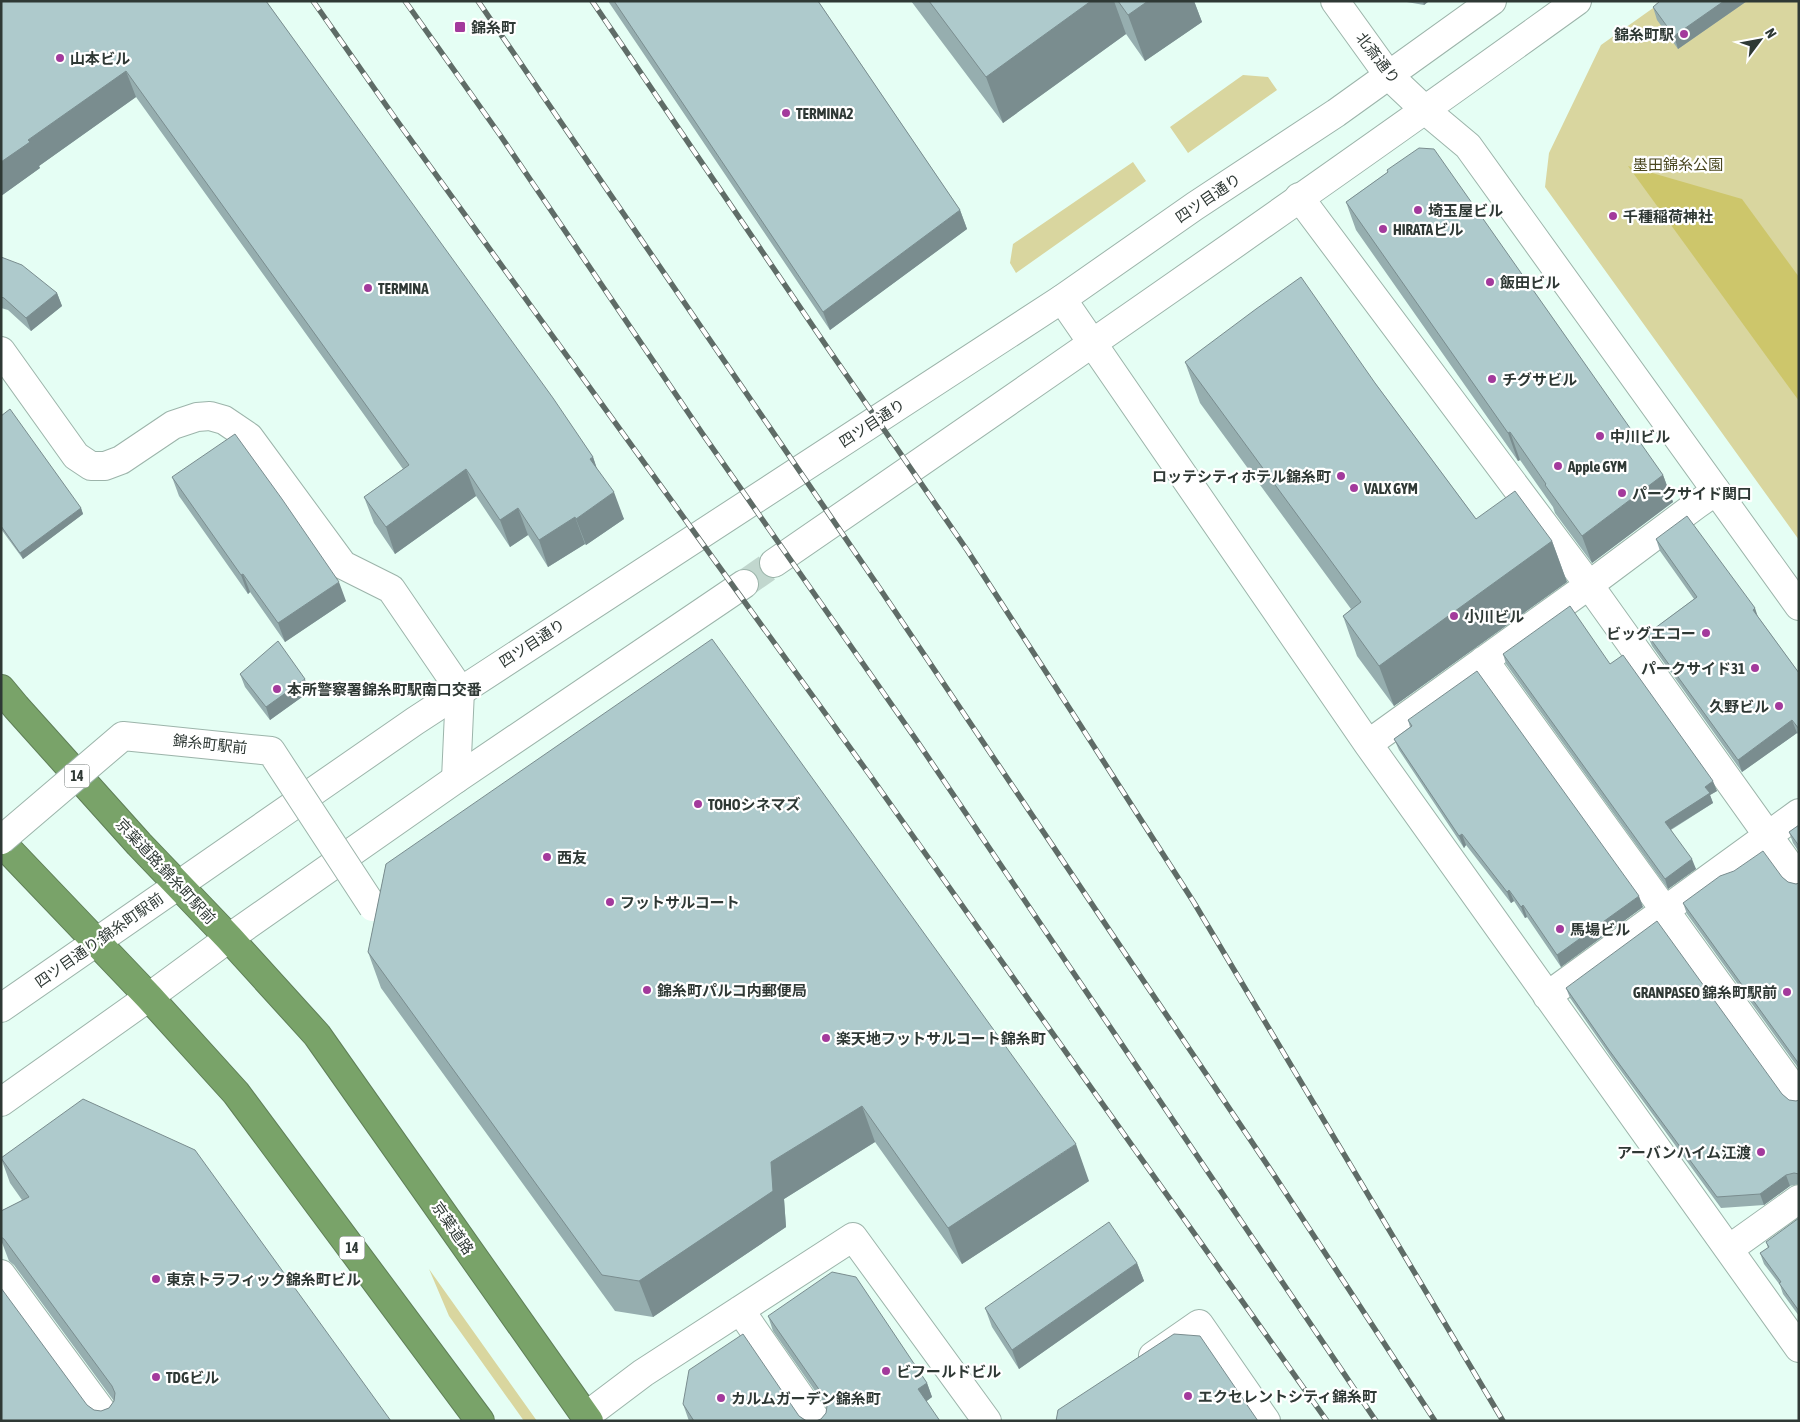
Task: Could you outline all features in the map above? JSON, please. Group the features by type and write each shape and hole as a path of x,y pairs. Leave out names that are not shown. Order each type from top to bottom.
{"highway":[{"name":"京葉道路;錦糸町駅前","path":"9,698 177,885 229,938 316,1035"},
{"name":"14","path":"1,841 236,1093 480,1421"},
{"name":"京葉道路","path":"316,1035 587,1418"}],"street":[{"name":"北斎通り","path":"1335,1 1389,76 1425,110 1468,146 1799,606"},
{"name":"四ツ目通り","path":"246,837 460,690 1062,299 1194,206 1336,113 1492,1"},
{"path":"774,563 1093,344 1299,197 1367,152 1577,1"},
{"path":"1299,197 1589,585 1799,879"},
{"path":"1062,299 1368,744 1799,1348"},
{"path":"1,350 76,456 91,466 105,466 121,460 173,425 197,417 210,416 224,420 249,437 342,565 391,589 460,690 456,779"},
{"path":"1368,744 1716,491"},
{"path":"1,1102 149,998 229,938 456,779 744,584"},
{"path":"1484,660 1799,1096"},
{"name":"錦糸町駅前","path":"1,841 123,736 271,751 373,907"},
{"path":"1547,996 1799,813"},
{"name":"四ツ目通り;錦糸町駅前","path":"1,1008 246,837"},
{"path":"1729,1249 1799,1199"},
{"path":"587,1418 643,1373 853,1237 986,1421"},
{"path":"1,1274 109,1421"},
{"path":"740,1310 817,1421"},
{"path":"1129,1372 1199,1324 1266,1421"}],"green space":[{"name":"墨田錦糸公園","path":"1663,1 1799,1 1799,540 1545,187 1549,153 1601,45"},
{"path":"1243,75 1268,77 1277,90 1188,153 1170,127"},
{"path":"1133,162 1146,181 1016,273 1010,263 1013,244"},
{"path":"429,1269 537,1421 524,1421 449,1316"}],"shaded area":[{"path":"1628,166 1742,199 1799,277 1799,401"}],"building":[{"name":"TERMINA","path":"1,1 266,1 553,398 593,457 590,459 614,492 576,519 575,517 539,540 518,508 500,520 466,469 386,527 364,497 409,465 126,71 28,140 30,142 1,162"},
{"name":"TERMINA2","path":"614,1 818,1 960,210 823,312"},
{"path":"929,1 1091,1 986,77"},
{"path":"1118,1 1148,1 1128,15"},
{"path":"1660,1 1724,1 1674,36 1653,7"},
{"path":"1419,148 1434,149 1663,475 1582,536 1346,202"},
{"path":"1,257 22,265 57,293 26,318 1,297"},
{"name":"ロッテシティホテル錦糸町","path":"1301,277 1375,383 1476,519 1515,491 1552,541 1379,666 1343,616 1361,602 1185,362"},
{"path":"10,409 81,508 20,553 1,526 1,416"},
{"path":"235,434 339,582 278,623 243,574 241,575 172,477"},
{"path":"1687,516 1755,608 1753,610 1799,673 1799,729 1792,720 1738,760 1647,634 1697,597 1656,539"},
{"path":"1570,606 1610,664 1623,655 1713,781 1705,787 1710,793 1665,822 1692,859 1665,879 1503,654"},
{"path":"712,639 1076,1144 948,1228 862,1106 771,1162 773,1191 639,1281 602,1275 368,952 386,864"},
{"path":"278,641 305,679 266,707 240,674"},
{"path":"1477,671 1639,896 1557,955 1523,905 1521,907 1509,890 1507,892 1462,834 1459,836 1394,739 1412,726 1408,720"},
{"path":"1799,825 1799,846 1789,832"},
{"path":"1763,851 1782,877 1788,882 1799,883 1799,1064 1683,903 1720,876 1734,871"},
{"path":"1657,921 1782,1094 1789,1100 1799,1100 1799,1174 1786,1175 1760,1194 1717,1197 1566,988"},
{"name":"東京トラフィック錦糸町ビル","path":"83,1099 195,1150 391,1421 1,1421 1,1288 87,1405 94,1410 101,1411 109,1408 114,1401 115,1393 112,1386 1,1237 1,1211 29,1197 1,1158"},
{"path":"1799,1218 1799,1311 1760,1253 1769,1247 1766,1242"},
{"path":"1109,1222 1137,1263 1012,1350 985,1308"},
{"path":"832,1272 856,1277 927,1383 918,1389 940,1421 816,1421 821,1419 826,1413 825,1398 768,1316"},
{"path":"743,1334 799,1416 807,1421 694,1421 683,1404 689,1370"},
{"path":"1174,1334 1200,1336 1258,1421 1056,1421 1058,1410"}],"tunnel":[{"path":"744,584 774,563"}],"railway":[{"path":"313,1 395,118 869,774 1327,1421"},
{"path":"405,1 500,135 702,433 917,741 1376,1421"},
{"path":"478,1 874,580 1274,1175 1435,1421"},
{"path":"592,1 967,550 1077,720 1193,901 1503,1421"}],"place":[{"name":"錦糸町","path":"460,27"},
{"name":"錦糸町駅","path":"1684,34"},
{"name":"山本ビル","path":"60,58"},
{"name":"TERMINA2","path":"786,113"},
{"name":"埼玉屋ビル","path":"1418,210"},
{"name":"千種稲荷神社","path":"1613,216"},
{"name":"HIRATAビル","path":"1383,229"},
{"name":"飯田ビル","path":"1490,282"},
{"name":"TERMINA","path":"368,288"},
{"name":"チグサビル","path":"1492,379"},
{"name":"中川ビル","path":"1600,436"},
{"name":"Apple GYM","path":"1558,466"},
{"name":"ロッテシティホテル錦糸町","path":"1341,476"},
{"name":"VALX GYM","path":"1354,488"},
{"name":"パークサイド関口","path":"1622,493"},
{"name":"小川ビル","path":"1454,616"},
{"name":"ビッグエコー","path":"1706,633"},
{"name":"パークサイド31","path":"1755,668"},
{"name":"本所警察署錦糸町駅南口交番","path":"277,689"},
{"name":"久野ビル","path":"1779,706"},
{"name":"TOHOシネマズ","path":"698,804"},
{"name":"西友","path":"547,857"},
{"name":"フットサルコート","path":"610,902"},
{"name":"馬場ビル","path":"1560,929"},
{"name":"錦糸町パルコ内郵便局","path":"647,990"},
{"name":"GRANPASEO 錦糸町駅前","path":"1787,992"},
{"name":"楽天地フットサルコート錦糸町","path":"826,1038"},
{"name":"アーバンハイム江渡","path":"1761,1152"},
{"name":"東京トラフィック錦糸町ビル","path":"156,1279"},
{"name":"ビフールドビル","path":"886,1371"},
{"name":"TDGビル","path":"156,1377"},
{"name":"エクセレントシティ錦糸町","path":"1188,1396"},
{"name":"カルムガーデン錦糸町","path":"721,1398"}]}
